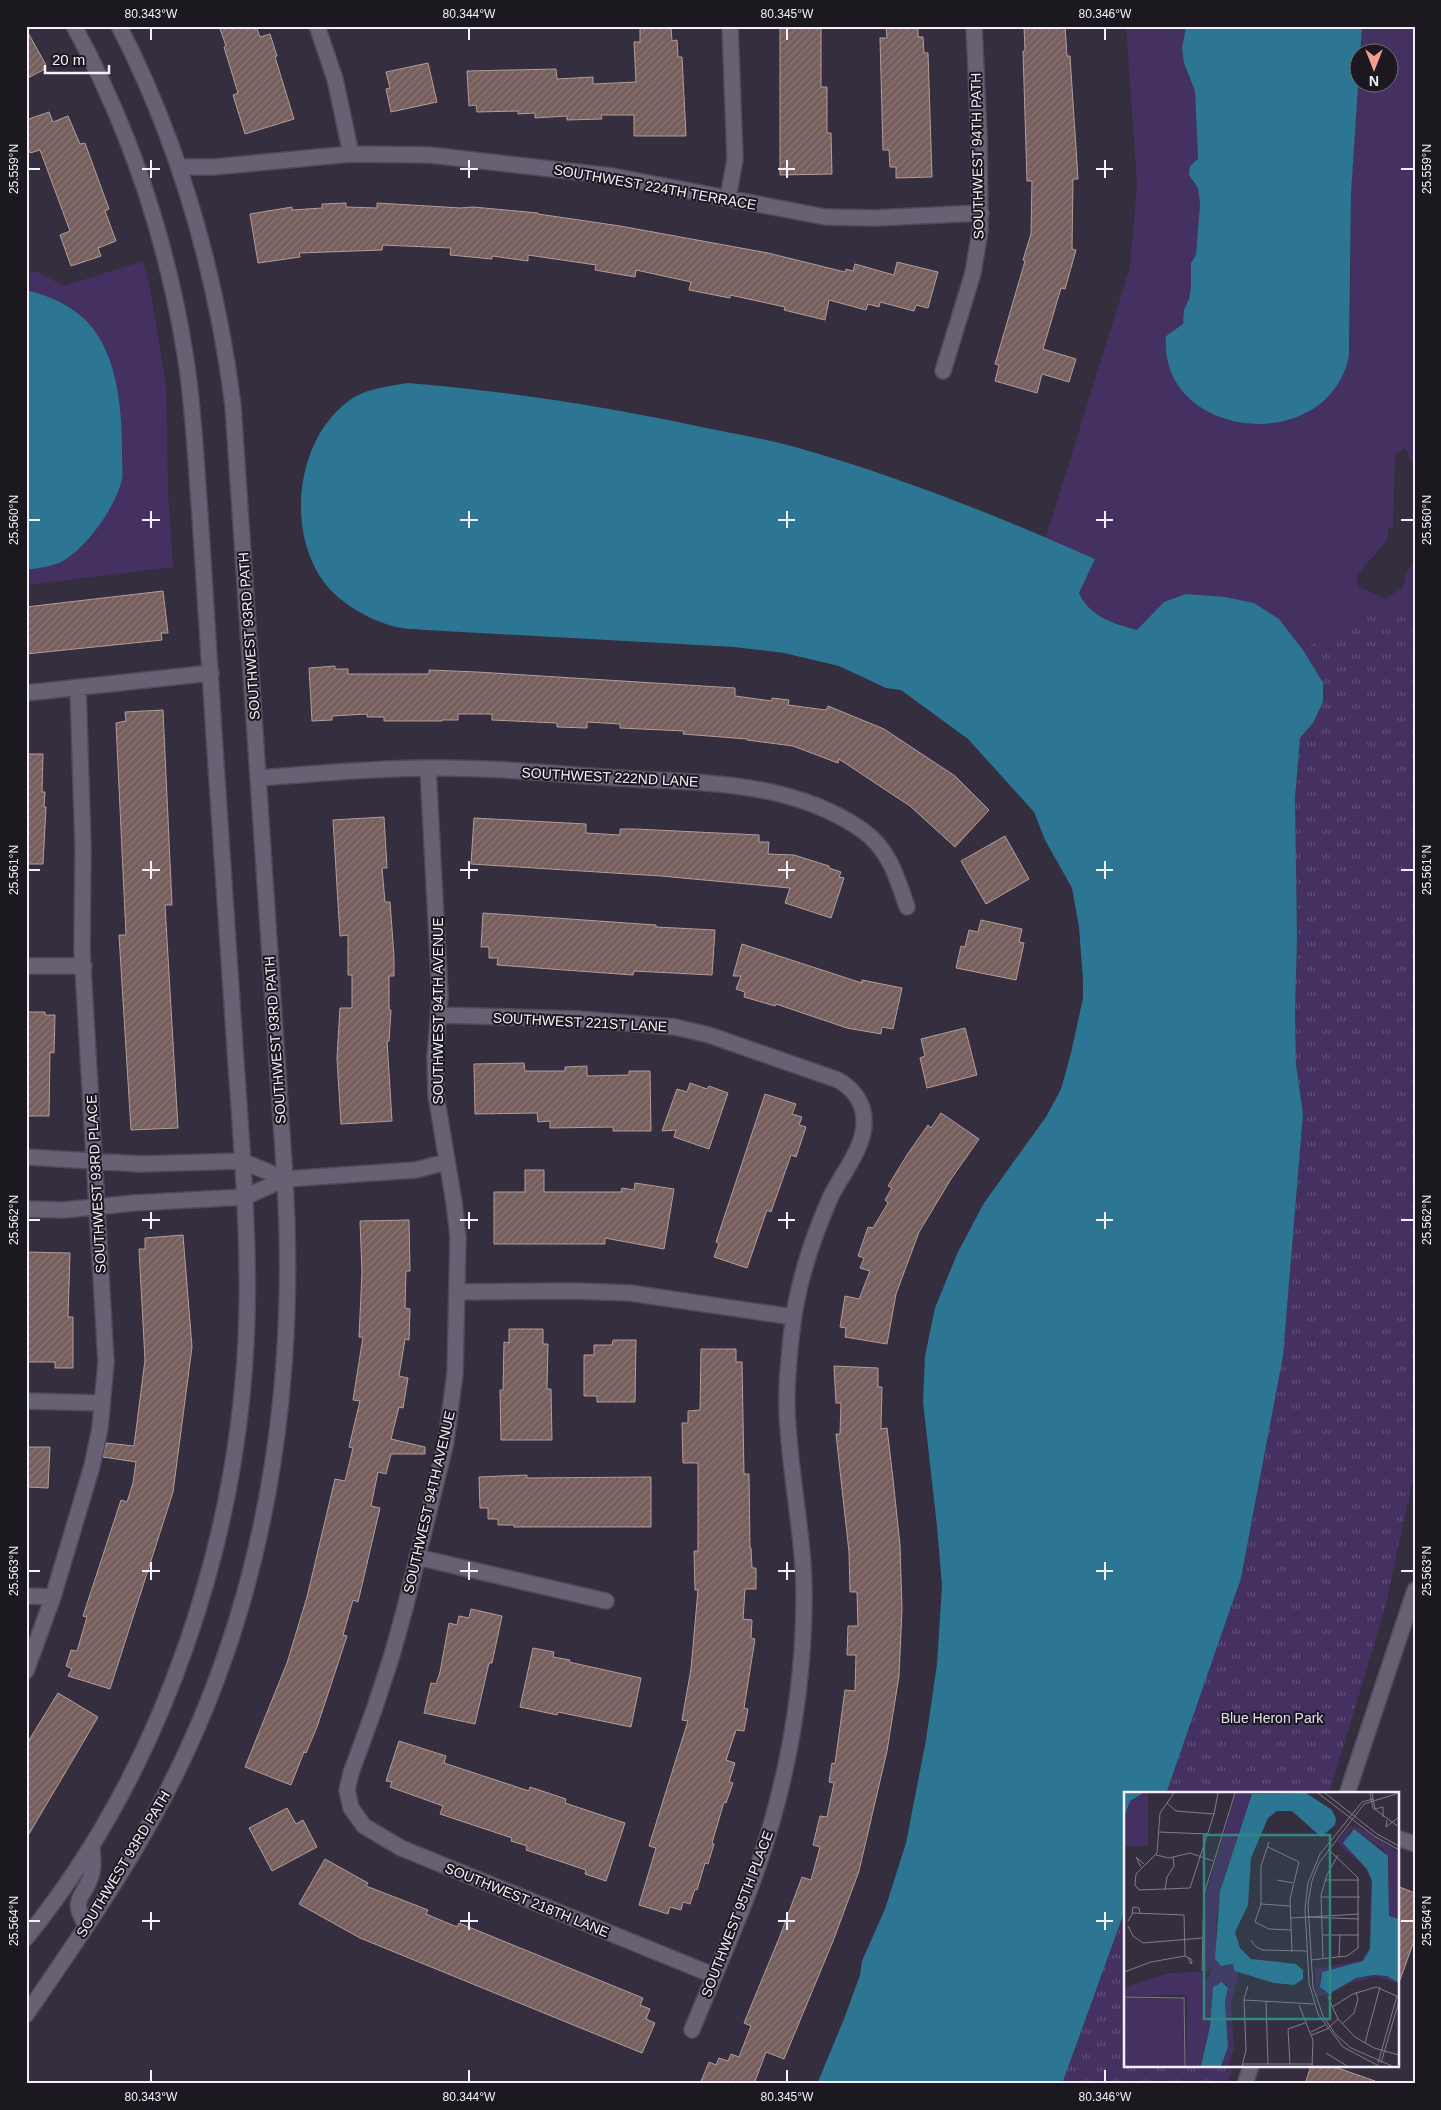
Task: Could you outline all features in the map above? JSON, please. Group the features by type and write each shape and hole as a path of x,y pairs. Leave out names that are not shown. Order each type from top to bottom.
{"street":[{"path":"26,1938 92,1845 137,1761 168,1691 195,1618 220,1526 232,1468 243,1392 247,1314 245,1197 211,673 191,400 185,353 171,286 133,157 103,86 74,26"},
{"name":"SOUTHWEST 93RD PATH","path":"26,2015 112,1889 156,1814 190,1744 222,1663 253,1563 276,1449 284,1371 289,1270 285,1179 236,443 228,366 220,318 202,242 179,168 156,105 119,26"},
{"path":"318,26 335,79 351,154"},
{"path":"728,198 735,159 730,26"},
{"name":"SOUTHWEST 94TH PATH","path":"943,371 973,273 979,244 981,213 974,26"},
{"name":"SOUTHWEST 224TH TERRACE","path":"179,168 213,167 351,154 430,155 565,170 728,198 792,212 839,218 981,213"},
{"path":"26,693 211,673"},
{"name":"SOUTHWEST 93RD PLACE","path":"26,1671 34,1655 53,1597 92,1466 102,1403 106,1344 81,932 83,847 78,687"},
{"name":"SOUTHWEST 222ND LANE","path":"258,778 428,768 476,768 742,786 798,799 843,818 863,831 879,845 891,862 906,907"},
{"name":"SOUTHWEST 94TH AVENUE","path":"351,1808 348,1798 349,1780 392,1655 450,1422 455,1374 458,1292 457,1221 436,1095 439,1015 438,928 428,768"},
{"path":"26,966 84,966"},
{"name":"SOUTHWEST 221ST LANE","path":"439,1015 579,1019 675,1027 710,1035 825,1075 843,1083 856,1096"},
{"name":"SOUTHWEST 95TH PLACE","path":"692,2030 745,1902 773,1819 788,1758 798,1695 803,1621 803,1566 787,1408 787,1380 793,1317 802,1275 816,1230 863,1133 863,1111 856,1096"},
{"path":"26,1157 54,1157 95,1162 141,1164 242,1161 285,1179"},
{"path":"26,1209 64,1210 98,1206 245,1197 285,1179 416,1170 446,1162"},
{"path":"458,1292 574,1291 630,1293 688,1300 793,1317"},
{"path":"26,1401 102,1403"},
{"path":"417,1557 606,1600"},
{"path":"1348,1792 1415,1590"},
{"path":"26,1596 53,1597"},
{"name":"SOUTHWEST 218TH LANE","path":"351,1808 364,1826 401,1848 713,1976"},
{"path":"1398,1838 1415,1844"},
{"path":"86,1926 79,1914 78,1906 79,1899 92,1873 92,1845"},
{"path":"1245,2084 1250,2068"}],"green space":[{"path":"1126,26 1186,26 1182,48 1184,63 1195,91 1198,159 1190,166 1192,181 1198,188 1200,204 1196,255 1191,263 1189,299 1184,310 1183,324 1166,336 1167,360 1179,386 1191,400 1223,419 1251,424 1284,421 1303,415 1326,397 1346,366 1350,345 1351,193 1357,92 1398,92 1398,42 1361,42 1362,26 1415,26 1415,466 1406,448 1395,454 1393,528 1388,527 1388,539 1357,575 1358,586 1385,599 1403,587 1407,570 1415,563 1415,620 1391,611 1357,618 1303,650 1279,619 1254,603 1225,597 1186,594 1151,617 1137,630 1103,618 1083,601 1079,593 1095,559 1046,537 1130,267 1137,184"},
{"path":"143,261 151,294 166,386 168,493 173,567 26,585 26,570 39,568 122,479 109,359 99,337 82,316 62,302 26,290 26,271 37,272 64,286"},
{"name":"Blue Heron Park","path":"1391,611 1415,620 1415,1469 1385,1608 1330,1792 1167,1792 1241,1578 1283,1356 1303,1114 1296,1064 1295,798 1300,738 1313,723 1323,702 1323,683 1303,650 1357,618"},
{"path":"1124,1913 1124,2068 1232,2068 1227,2084 1062,2084"}],"water":[{"path":"1186,26 1362,26 1361,42 1348,42 1348,92 1358,92 1351,193 1349,356 1335,389 1310,411 1280,422 1247,423 1215,415 1188,397 1171,371 1166,336 1183,324 1184,310 1189,299 1191,287 1191,263 1196,255 1200,204 1198,188 1189,175 1190,166 1198,159 1195,91 1184,63 1182,48"},
{"path":"26,290 41,294 74,310 93,328 103,344 110,361 119,398 122,435 122,479 119,490 108,512 84,544 62,561 26,570"},
{"path":"408,383 445,386 558,401 632,413 751,437 833,458 985,512 1095,559 1079,593 1089,608 1111,622 1137,630 1164,602 1186,594 1225,597 1254,603 1279,619 1303,650 1323,683 1323,702 1313,723 1300,738 1295,798 1296,1064 1303,1114 1283,1356 1241,1578 1167,1792 1124,1792 1124,1913 1062,2084 817,2084 844,2019 860,1975 862,1961 885,1909 906,1843 926,1740 937,1664 942,1585 923,1402 925,1356 935,1308 957,1254 984,1203 1046,1117 1061,1089 1083,998 1079,927 1072,888 1045,840 1034,812 968,739 901,690 886,688 839,666 784,653 734,647 402,628 362,614 344,602 321,577 308,552 302,524 301,495 306,466 317,439 332,416 353,398 387,386"}],"building":[{"path":"219,26 256,26 260,37 270,34 294,119 245,134 233,95 238,93"},
{"path":"640,26 671,26 672,41 677,40 678,57 682,57 686,136 634,136 634,115 601,115 602,119 567,120 567,116 535,118 535,113 518,114 518,111 477,112 476,105 469,106 467,71 556,69 557,79 593,77 593,84 636,82 634,42 640,42"},
{"path":"780,26 821,26 821,87 827,87 827,133 831,133 832,174 780,175"},
{"path":"886,26 918,26 918,37 923,37 924,53 928,53 932,177 896,178 896,167 890,167 889,150 883,150 880,38 887,38"},
{"path":"1024,26 1065,26 1067,56 1070,56 1078,179 1073,179 1072,249 1076,250 1065,289 1061,288 1043,349 1076,359 1069,382 1042,374 1037,393 995,381 999,365 995,364 1031,234 1032,181 1027,181"},
{"path":"26,29 46,65 45,69 26,79"},
{"path":"428,63 437,102 391,112 386,89 390,88 386,72"},
{"path":"49,112 53,122 68,116 80,144 85,143 109,209 105,211 116,241 98,248 101,256 71,266 60,235 70,231 40,150 30,153 26,144 26,120"},
{"path":"346,203 346,207 377,208 377,203 473,207 538,213 768,253 845,272 846,269 853,271 855,264 894,275 897,262 938,272 928,308 916,305 914,311 880,302 879,307 868,304 866,310 829,300 825,320 784,310 785,307 730,295 730,298 689,290 691,282 636,270 635,277 595,270 596,265 528,255 528,261 492,256 492,259 450,255 451,248 383,245 382,250 299,253 300,257 258,263 250,214 292,207 292,210 322,208 322,204"},
{"path":"163,591 168,633 161,633 162,640 26,654 26,607"},
{"path":"335,666 335,669 348,669 348,674 429,674 429,670 735,688 735,696 772,701 772,698 789,700 788,705 826,710 828,706 884,729 955,776 989,810 955,847 910,806 839,759 838,763 793,746 747,739 683,734 684,731 620,728 620,724 587,722 587,728 557,727 557,723 492,720 492,714 458,714 458,720 442,721 384,721 384,717 367,717 367,714 332,716 332,720 312,721 309,668"},
{"path":"163,710 172,905 165,905 178,1128 131,1130 119,935 126,935 116,723 126,721 125,712"},
{"path":"26,754 43,754 42,792 45,792 44,807 46,807 43,864 26,864"},
{"path":"384,817 387,868 382,868 385,902 390,902 394,956 394,976 389,976 389,1010 391,1010 389,1041 387,1041 392,1121 341,1124 337,1058 340,1008 352,1008 352,975 348,975 348,935 340,936 333,820"},
{"path":"474,818 586,824 586,833 620,835 620,829 635,829 759,835 759,842 769,842 768,854 794,855 829,866 829,868 841,872 839,877 844,878 831,918 785,903 790,888 661,876 471,864"},
{"path":"1005,836 1029,879 986,904 961,861"},
{"path":"483,913 715,930 712,975 634,971 633,975 497,965 498,958 489,958 489,947 481,947"},
{"path":"981,920 1022,929 1019,942 1024,943 1016,980 956,968 961,946 965,947 969,930 978,932"},
{"path":"742,944 862,983 862,980 902,988 893,1029 882,1027 881,1034 847,1028 776,1004 775,1006 744,997 745,992 736,989 741,976 733,976"},
{"path":"28,1012 45,1012 45,1015 55,1015 54,1053 50,1052 49,1116 26,1116 26,1019 28,1019"},
{"path":"965,1028 977,1075 927,1088 920,1058 925,1056 921,1039"},
{"path":"524,1063 525,1071 565,1071 565,1067 587,1066 587,1076 629,1075 629,1071 650,1071 651,1131 613,1131 613,1127 550,1128 550,1121 538,1122 537,1113 475,1114 474,1064"},
{"path":"690,1083 707,1089 709,1086 728,1093 709,1149 674,1137 676,1130 662,1131 677,1089 687,1092"},
{"path":"765,1094 796,1104 792,1114 802,1117 799,1125 806,1127 796,1157 791,1155 771,1212 767,1210 747,1268 714,1257 719,1244 716,1242"},
{"path":"941,1113 979,1139 951,1179 919,1232 896,1294 887,1344 845,1337 846,1328 840,1327 845,1296 859,1299 870,1271 860,1268 864,1258 858,1256 868,1227 873,1228 888,1203 885,1200 892,1188 888,1186 907,1155 928,1125 931,1128"},
{"path":"525,1170 544,1170 544,1192 621,1192 622,1188 634,1190 635,1183 674,1189 664,1249 605,1238 605,1244 494,1244 494,1192 525,1192"},
{"path":"409,1220 410,1271 406,1271 405,1308 410,1309 409,1340 405,1339 399,1376 408,1378 403,1408 399,1407 391,1439 425,1447 425,1454 391,1454 386,1474 378,1472 371,1506 380,1508 358,1602 353,1600 343,1635 347,1636 317,1727 306,1753 304,1752 291,1785 245,1767 287,1663 307,1597 335,1479 345,1481 353,1448 349,1447 360,1401 353,1400 363,1337 359,1337 362,1272 360,1221"},
{"path":"183,1235 192,1347 173,1492 110,1689 68,1676 72,1669 66,1666 71,1650 77,1651 87,1617 83,1616 121,1500 127,1502 133,1483 136,1462 103,1457 106,1443 134,1446 145,1360 139,1249 145,1249 145,1238"},
{"path":"26,1252 70,1253 68,1317 73,1317 73,1368 55,1368 55,1362 26,1362"},
{"path":"509,1329 543,1329 543,1344 548,1344 547,1389 551,1389 552,1440 501,1440 500,1390 503,1390 504,1342 509,1343"},
{"path":"613,1340 636,1340 635,1402 597,1402 597,1396 584,1396 584,1355 594,1355 594,1345 612,1345"},
{"path":"701,1349 736,1349 736,1362 742,1362 744,1474 749,1474 750,1548 752,1568 756,1568 756,1589 745,1589 743,1619 752,1620 751,1638 755,1639 744,1708 748,1709 744,1731 736,1730 726,1760 735,1763 729,1782 733,1783 726,1803 724,1802 708,1864 705,1863 697,1890 695,1889 690,1904 683,1902 681,1910 670,1907 668,1914 639,1905 656,1848 649,1846 688,1721 682,1720 691,1669 698,1590 695,1590 694,1551 698,1551 698,1463 683,1463 682,1423 688,1423 688,1411 700,1410"},
{"path":"834,1366 878,1368 878,1387 882,1387 881,1429 887,1428 893,1479 900,1545 902,1609 899,1676 887,1751 859,1871 833,1941 784,2059 766,2052 754,2084 700,2084 709,2062 716,2065 719,2058 728,2061 731,2054 739,2057 751,2026 744,2023 802,1877 811,1880 820,1847 813,1845 820,1816 827,1817 834,1783 829,1782 832,1763 835,1764 845,1690 855,1691 856,1655 847,1655 848,1626 858,1626 857,1592 850,1592 849,1552 836,1434 840,1434 841,1403 836,1403"},
{"path":"26,1447 50,1447 48,1488 26,1487"},
{"path":"527,1475 527,1478 651,1477 651,1527 514,1527 514,1525 498,1525 498,1519 488,1519 488,1508 480,1508 479,1477"},
{"path":"471,1609 502,1616 492,1663 489,1663 475,1724 424,1713 431,1683 436,1684 440,1672 449,1623 457,1625 459,1616 469,1618"},
{"path":"533,1648 554,1652 553,1657 570,1660 569,1662 641,1678 631,1727 558,1712 557,1715 520,1707"},
{"path":"58,1693 98,1717 26,1839 26,1745"},
{"path":"399,1741 446,1756 444,1763 529,1791 530,1787 566,1799 565,1803 625,1823 606,1881 585,1874 586,1870 526,1850 527,1846 511,1841 512,1838 440,1814 443,1806 390,1787 392,1782 386,1781"},
{"path":"287,1808 296,1824 303,1820 317,1847 272,1871 249,1828"},
{"path":"325,1859 368,1883 366,1886 428,1910 426,1914 457,1927 459,1923 643,1998 640,2005 650,2009 646,2019 655,2023 642,2053 360,1938 299,1904"},
{"path":"1398,1886 1415,1893 1415,1938 1400,1980 1398,1980"},
{"path":"1310,2068 1338,2068 1375,2081 1374,2084 1305,2084"}]}
